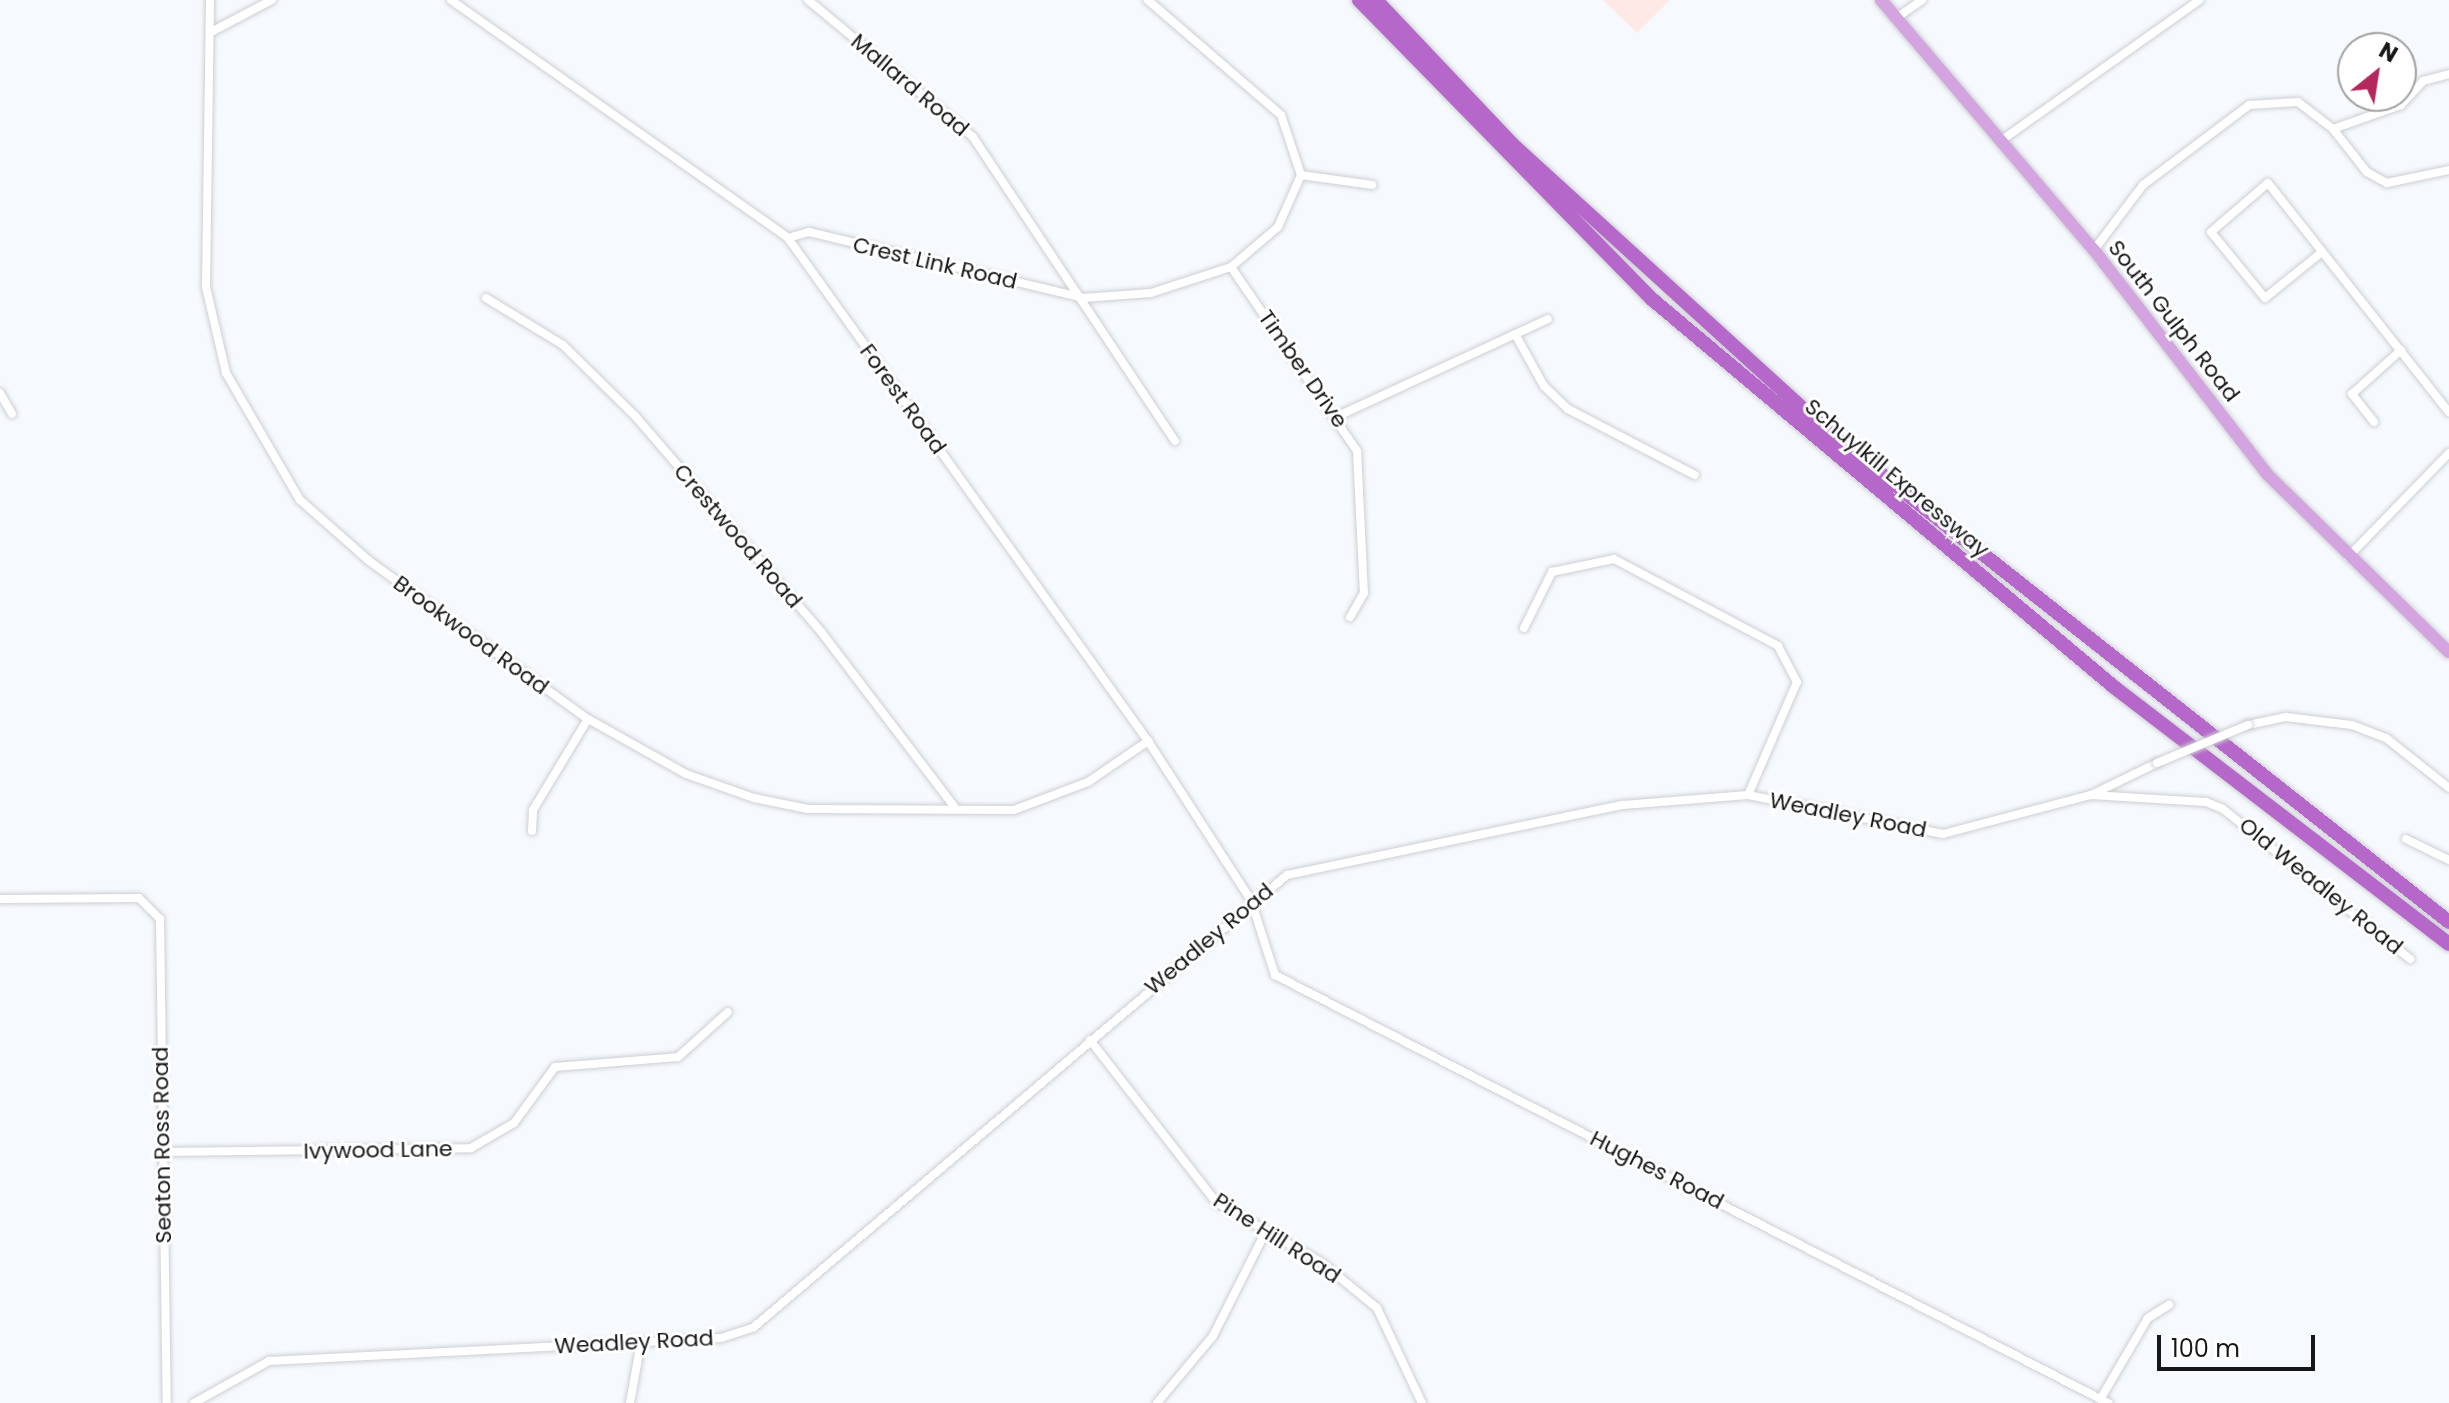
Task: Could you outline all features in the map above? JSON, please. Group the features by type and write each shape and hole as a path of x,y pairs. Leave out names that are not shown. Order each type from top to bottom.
{"highway":[{"name":"Schuylkill Expressway","path":"1359,0 1653,300 2114,687 2449,944"},
{"name":"Schuylkill Expressway","path":"1376,0 1513,145 1832,435 2449,922"}],"main road":[{"name":"South Gulph Road","path":"1881,0 2094,250 2268,475 2348,557 2449,652"}],"street":[{"name":"Brookwood Road","path":"210,0 206,287 226,373 257,435 300,500 368,560 588,719 686,774 754,798 808,809 1014,810 1051,799 1148,741"},
{"path":"211,32 272,0"},
{"name":"Forest Road","path":"451,0 788,238 1148,741 1251,900"},
{"name":"Mallard Road","path":"808,0 973,137 1083,298 1175,441"},
{"path":"1148,0 1281,115 1301,175 1278,227 1231,267"},
{"path":"1895,19 1922,0"},
{"path":"2002,140 2200,0"},
{"path":"2333,129 2401,105 2423,81 2449,74"},
{"path":"2094,250 2143,185 2249,105 2298,102 2333,129 2367,172 2387,183 2449,170"},
{"path":"1301,175 1372,185"},
{"path":"2322,252 2265,298 2211,232 2268,183 2449,412"},
{"name":"Crest Link Road","path":"788,238 809,232 1083,298 1151,293 1231,267"},
{"name":"Timber Drive","path":"1231,267 1338,416 1363,483 1364,593 1350,617"},
{"name":"Crestwood Road","path":"486,298 563,345 635,416 822,633 956,809"},
{"path":"1338,416 1548,319"},
{"path":"1515,334 1544,386 1568,409 1695,475"},
{"path":"2374,422 2352,394 2401,350"},
{"path":"0,393 12,414"},
{"path":"2348,557 2449,453"},
{"path":"1524,628 1552,572 1614,559 1778,646 1797,682 1748,795"},
{"name":"Weadley Road","path":"194,1403 269,1361 721,1338 769,1318 1251,900 1287,875 1335,862 1623,805 1748,795 1943,834 2091,795 2248,725 2286,717 2352,725 2386,738 2449,788"},
{"path":"532,831 533,810 588,719"},
{"name":"Old Weadley Road","path":"2091,795 2206,802 2223,809 2410,959"},
{"path":"2406,839 2449,860"},
{"name":"Seaton Ross Road","path":"0,899 139,898 160,919 167,1403"},
{"name":"Hughes Road","path":"1251,900 1268,963 1290,985 2104,1401"},
{"name":"Ivywood Lane","path":"163,1152 471,1148 514,1123 555,1067 678,1057 728,1012"},
{"name":"Pine Hill Road","path":"1090,1040 1199,1184 1377,1308 1422,1403"},
{"path":"1157,1403 1213,1336 1266,1231"},
{"path":"2104,1401 2148,1318 2169,1305"},
{"path":"630,1403 641,1342"}],"shaded area":[{"path":"1603,0 1670,0 1637,33"}]}
